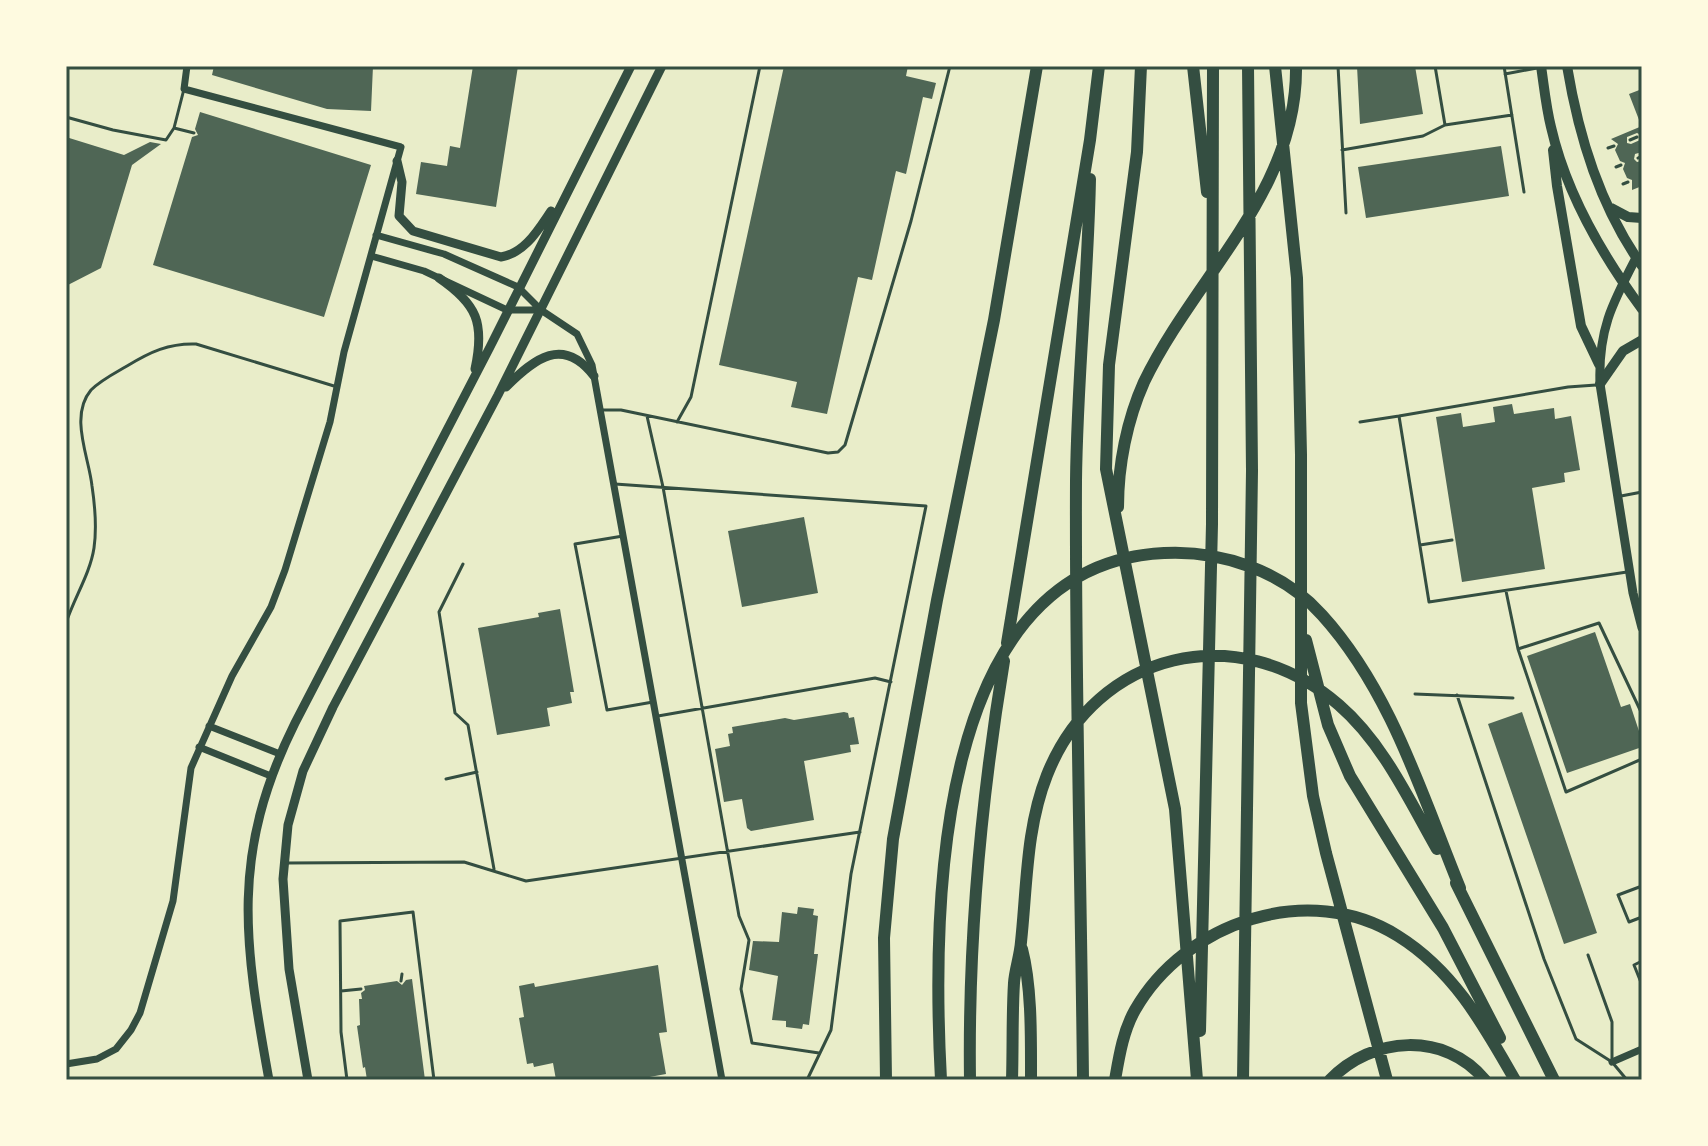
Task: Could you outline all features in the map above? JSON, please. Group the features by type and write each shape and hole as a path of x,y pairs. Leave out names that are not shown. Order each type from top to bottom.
{"highway":[{"path":"886,1080 884,938 893,839 937,600 994,320 1037,66"},
{"path":"970,1080 973,929 991,739 1090,140 1099,66"},
{"path":"1141,66 1137,152 1117,291 1107,399 1106,469 1175,809 1198,1080"},
{"path":"1193,66 1214,247"},
{"path":"1198,1080 1212,540 1213,66"},
{"path":"1243,1080 1252,471 1248,66"},
{"path":"1275,66 1297,278 1303,625 1301,703 1313,796 1326,853 1387,1080"},
{"path":"1118,534 1118,496 1126,435 1143,386 1161,351 1267,186 1288,131 1296,66"},
{"path":"1083,1080 1076,480 1080,361 1089,248 1090,140"},
{"path":"941,1080 937,1007 939,914 948,831 965,749 985,688 1011,639 1050,597 1073,581 1117,561 1162,553 1203,554 1252,567 1276,579 1313,607 1338,634 1378,695 1460,888 1554,1080"},
{"path":"1303,625 1328,725 1350,776 1473,982 1517,1080"},
{"path":"1012,1080 1014,985 1021,946 1030,840 1038,802 1057,753 1079,718 1095,701 1129,676 1173,660 1218,654 1240,657 1288,672 1325,694 1349,714 1397,780 1460,888"},
{"path":"1115,1080 1123,1040 1132,1017 1155,981 1183,954 1206,938 1254,918 1302,911 1354,915 1397,935 1433,962 1450,977 1477,1014 1517,1080"},
{"path":"1021,946 1026,963 1031,1080"},
{"path":"1330,1080 1365,1053 1403,1044 1438,1048 1455,1054 1485,1080"}],"main road":[{"path":"269,1080 250,961 246,898 251,851 271,776 631,66"},
{"path":"308,1080 285,938 283,863 293,800 316,742 498,395 662,66"},
{"path":"1541,66 1557,186 1581,326 1599,364"},
{"path":"1567,66 1581,134 1608,205 1640,258 1623,283 1602,332 1599,364 1630,572 1637,585 1642,628"},
{"path":"1551,128 1577,201 1623,283 1642,309"},
{"path":"397,161 402,182 399,216 405,225 413,231 501,257 514,255 522,249 571,182"},
{"path":"1608,205 1628,217 1642,218"},
{"path":"439,278 461,293 476,316 480,343 473,380"},
{"path":"1600,384 1623,351 1630,344 1642,340"},
{"path":"498,395 525,368 547,355 569,356 587,367 594,376"}],"street":[{"path":"66,1064 106,1055 124,1041 137,1020 173,901 188,780 199,747 276,595 339,387 344,352 401,147 184,89 187,66"},
{"path":"376,235 444,254 518,287 541,310 577,334 592,365 722,1080"},
{"path":"371,256 439,278 507,310 541,310"},
{"path":"209,726 280,754"},
{"path":"199,747 271,776"},
{"path":"1612,1062 1642,1049"}],"lane":[{"path":"677,422 691,397 760,66"},
{"path":"600,410 621,410 828,453 838,452 845,445 911,221 950,66"},
{"path":"1338,66 1346,213"},
{"path":"1435,66 1445,125"},
{"path":"1504,66 1524,192"},
{"path":"1505,74 1541,66"},
{"path":"66,117 166,140 174,128 184,89"},
{"path":"1342,150 1423,136 1445,125 1512,115"},
{"path":"174,128 194,133"},
{"path":"1630,140 1637,137"},
{"path":"1623,184 1628,182"},
{"path":"66,623 75,596 89,571 94,549 92,483 80,416 90,392 102,381 149,352 181,343 196,344 339,387"},
{"path":"1360,422 1600,384"},
{"path":"647,416 663,487 739,916 749,940 741,989 752,1043 820,1053"},
{"path":"1399,416 1429,602 1630,572"},
{"path":"614,484 926,506 851,874 831,1030 807,1080"},
{"path":"1618,497 1642,492"},
{"path":"623,536 575,544 607,710 653,702"},
{"path":"1420,545 1452,540"},
{"path":"463,564 439,612 455,713 468,725 494,869"},
{"path":"1506,591 1518,649 1566,792 1642,759"},
{"path":"1518,649 1599,623 1642,714"},
{"path":"656,717 875,678 891,682"},
{"path":"1415,694 1513,698"},
{"path":"1457,695 1544,959 1576,1039 1612,1062 1627,1080"},
{"path":"446,779 477,772"},
{"path":"283,863 452,861 494,869 522,881 530,881 860,832"},
{"path":"1642,886 1618,895 1629,922 1642,917"},
{"path":"347,1080 341,1032 340,921 413,912 434,1080"},
{"path":"1588,955 1612,1022 1612,1062"},
{"path":"1642,961 1634,965 1642,985"},
{"path":"401,981 402,974"},
{"path":"341,991 361,989"}],"building":[{"path":"214,66 373,66 371,111 327,109 212,75"},
{"path":"473,66 518,66 496,207 416,194 421,162 447,166 450,146 460,148"},
{"path":"784,66 908,66 906,76 936,83 932,99 923,97 906,174 896,171 872,280 858,277 827,414 791,407 797,382 719,365"},
{"path":"1357,66 1415,66 1423,114 1360,124"},
{"path":"1642,89 1642,124 1641,125 1629,94"},
{"path":"200,112 371,165 324,317 153,265 192,137 198,135 195,129"},
{"path":"1642,126 1642,152 1635,154 1634,159 1642,161 1642,186 1632,190 1632,180 1627,178 1623,169 1625,163 1620,161 1615,150 1618,144 1611,139","holes":["1637,133 1641,135 1640,140 1627,143 1627,137"]},
{"path":"66,137 124,155 150,142 161,144 132,165 101,268 66,286"},
{"path":"1501,146 1509,196 1366,218 1358,167"},
{"path":"1512,404 1514,414 1554,408 1555,419 1571,416 1580,470 1564,473 1565,482 1532,488 1545,569 1462,582 1436,417 1461,413 1463,427 1495,422 1493,407"},
{"path":"804,517 818,593 742,607 728,531"},
{"path":"560,609 574,692 570,692 572,703 547,708 550,726 497,735 478,628 539,617 538,613"},
{"path":"1595,632 1621,707 1630,704 1642,747 1567,773 1527,656"},
{"path":"1522,712 1597,933 1564,944 1488,724"},
{"path":"848,713 849,718 854,717 859,744 850,745 851,752 804,761 814,820 751,831 747,828 742,799 724,802 715,749 730,746 728,734 733,733 732,727"},
{"path":"798,907 814,909 813,915 818,916 814,954 818,954 809,1025 803,1024 802,1029 786,1027 786,1021 772,1020 778,976 749,970 753,941 779,942 782,912 797,914"},
{"path":"658,965 667,1032 659,1033 666,1074 633,1080 556,1080 553,1063 534,1067 533,1063 527,1064 519,1018 524,1017 519,986 534,983 535,987"},
{"path":"412,979 425,1080 367,1080 357,1026 360,1025 359,999 362,999 364,986 397,981 402,985"}]}
